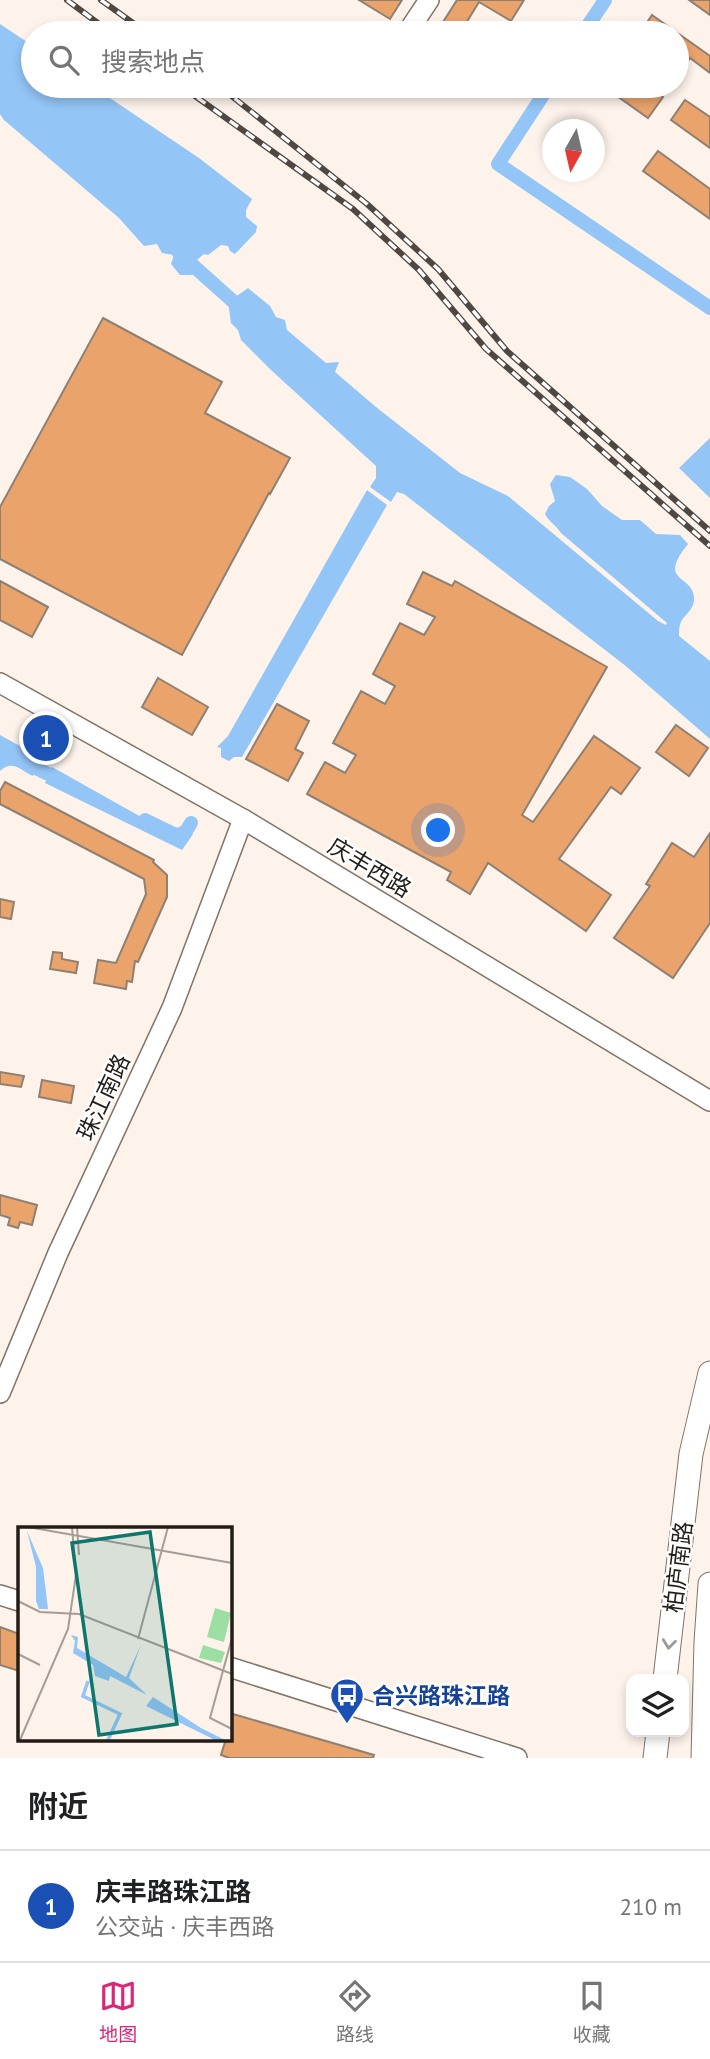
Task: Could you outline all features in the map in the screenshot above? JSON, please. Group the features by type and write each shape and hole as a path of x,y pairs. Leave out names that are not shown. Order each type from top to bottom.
{"main road":[{"name":"柏庐南路","path":"666,1674 691,1454 710,1373"},
{"name":"柏庐南路","path":"703,1758 710,1584"},
{"path":"655,1758 658,1737"}],"street":[{"path":"415,21 429,0"},
{"name":"庆丰西路","path":"0,683 243,819 710,1101"},
{"name":"珠江南路","path":"0,1393 58,1253 172,1008 243,819"},
{"path":"0,1595 18,1601"},
{"path":"231,1668 517,1758"}],"water":[{"path":"0,24 21,38 21,98 110,98 199,158 252,199 246,210 246,217 257,226 256,232 235,254 228,246 221,245 192,264 199,271 191,275 180,275 171,264 174,255 162,253 157,244 144,246 119,218 0,114"},
{"path":"248,288 270,306 276,317 285,320 287,330 326,363 339,362 335,372 376,407 460,473 508,496 666,625 667,623 548,519 545,514 555,501 550,484 556,475 570,477 622,520 640,520 656,534 680,535 688,544 675,566 676,573 693,592 694,601 681,622 679,636 710,661 710,739 627,667 404,494 397,492 391,502 370,487 376,478 376,466 241,340 238,330 231,323 228,302"},
{"path":"710,438 710,498 679,468"},
{"path":"367,490 387,505 242,757 234,757 229,761 221,757 221,748 217,747 228,736"},
{"path":"0,735 43,759 33,776 13,766 0,771"},
{"path":"52,767 168,832 181,826 193,834 182,850 45,783"}],"building":[{"path":"359,0 402,0 390,19"},
{"path":"457,0 524,0 511,21 479,2 467,21 444,21"},
{"path":"689,0 710,0 710,15"},
{"path":"652,15 660,21 648,21"},
{"path":"689,41 710,56 710,73 690,58"},
{"path":"620,98 662,98 648,118"},
{"path":"685,100 710,117 710,148 671,120"},
{"path":"658,151 710,189 710,219 643,171"},
{"path":"103,318 222,382 205,413 290,458 182,655 0,559 0,507"},
{"path":"423,572 452,586 455,581 607,667 522,815 533,822 594,736 640,768 621,794 611,787 559,859 611,895 586,931 488,863 470,894 447,880 451,872 307,794 325,762 345,773 356,755 333,743 361,691 385,704 395,686 373,674 400,623 424,635 435,617 407,604"},
{"path":"0,581 48,607 32,637 0,620"},
{"path":"158,678 208,707 192,735 142,707"},
{"path":"277,704 309,721 295,749 303,753 288,781 246,759"},
{"path":"676,725 708,748 689,776 656,752"},
{"path":"5,782 154,860 167,875 167,897 138,962 135,961 132,982 127,981 126,989 94,983 98,960 116,963 146,894 144,879 0,804 0,791"},
{"path":"710,833 710,923 673,978 614,938 650,886 646,884 672,843 694,857"},
{"path":"0,899 14,902 11,919 0,917"},
{"path":"53,952 62,953 62,959 78,962 76,973 50,969"},
{"path":"0,1072 24,1076 21,1087 0,1084"},
{"path":"42,1080 74,1086 71,1103 39,1097"},
{"path":"0,1195 37,1205 32,1225 20,1222 18,1228 8,1225 10,1218 0,1215"},
{"path":"0,1627 18,1634 18,1671 0,1665"},
{"path":"233,1714 374,1755 373,1758 229,1758 221,1755 225,1741 231,1741"}],"waterway":[{"path":"591,21 605,0"},
{"path":"541,98 498,164 710,308"},
{"path":"179,253 245,312"},
{"path":"0,751 63,781"},
{"path":"145,820 182,838 191,823"}],"railway":[{"path":"67,0 95,21"},
{"path":"101,0 130,21"},
{"path":"198,98 353,209 419,270 486,349 710,546"},
{"path":"234,98 367,204 438,269 507,351 710,531"}],"place":[{"name":"庆丰路珠江路","path":"46,738"},
{"name":"合兴路珠江路","path":"347,1725"}]}
